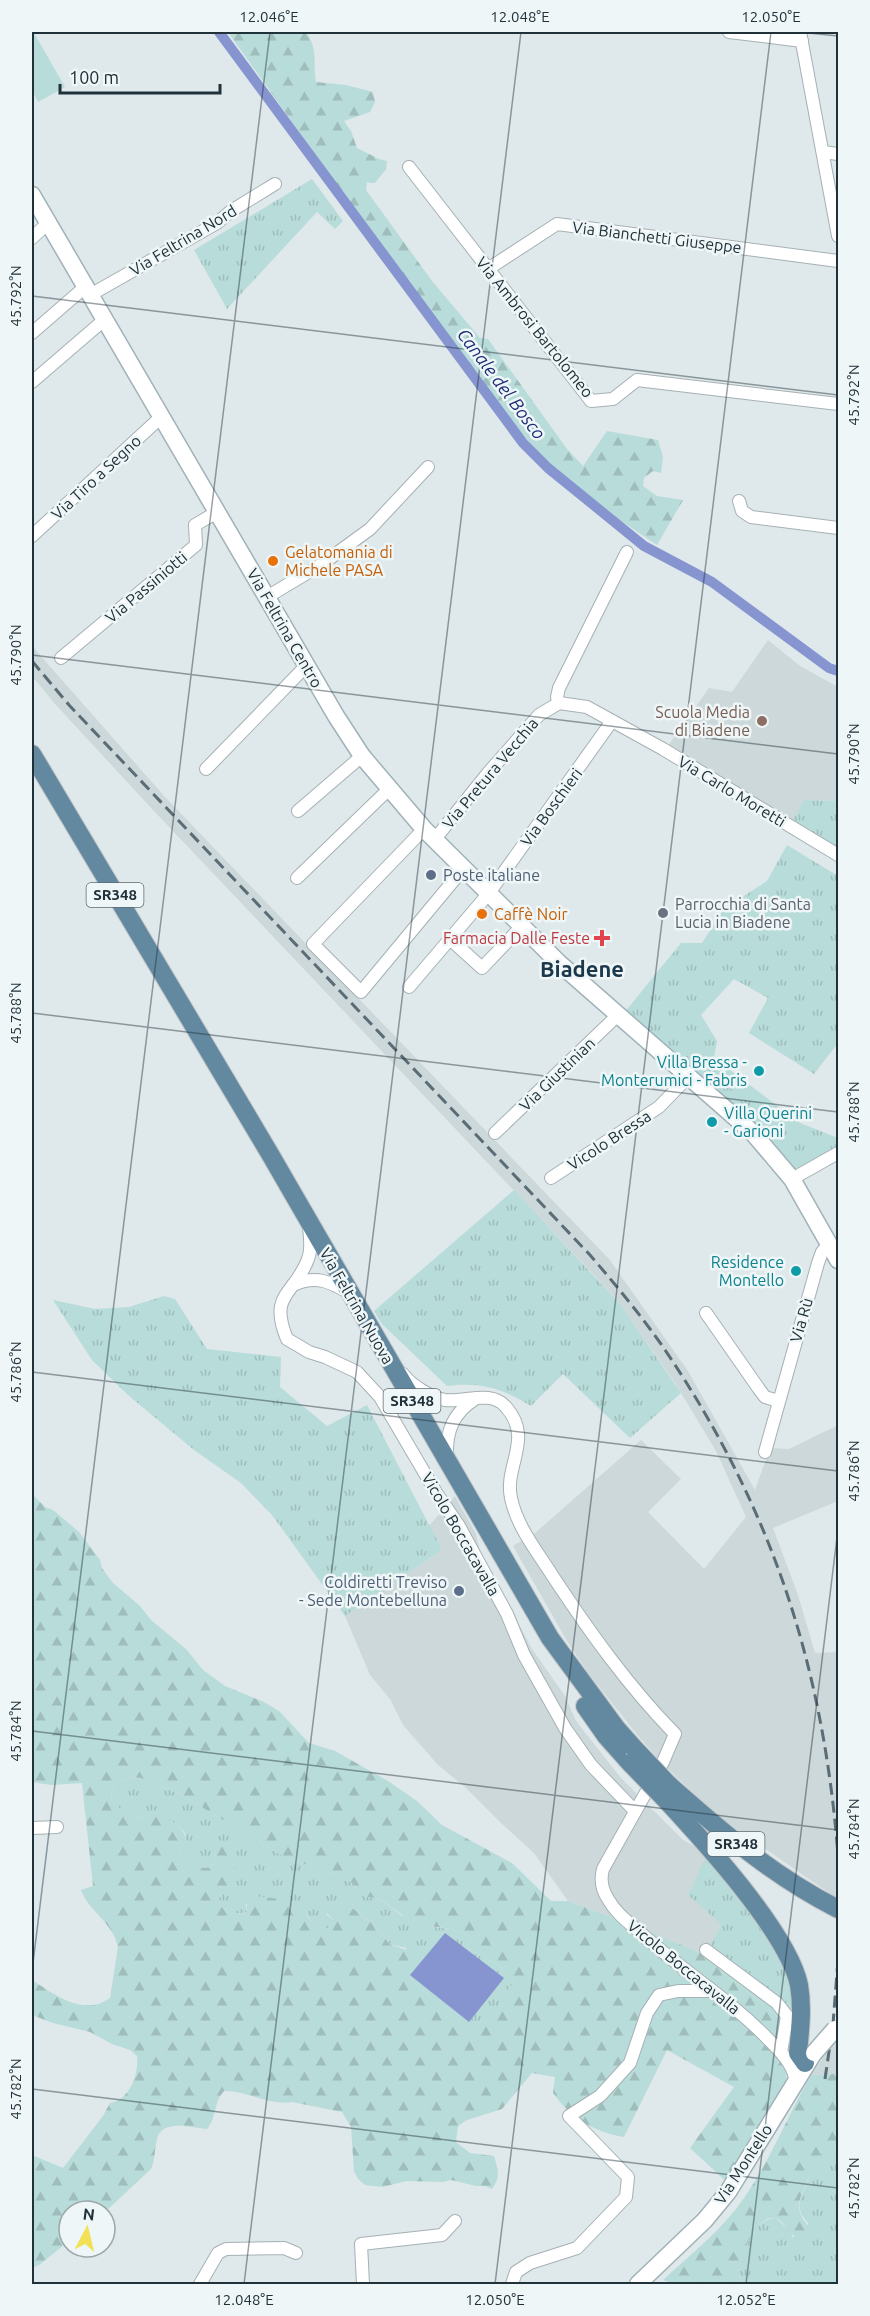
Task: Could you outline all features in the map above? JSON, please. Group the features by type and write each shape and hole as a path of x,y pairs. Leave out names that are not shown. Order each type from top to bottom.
{"main road":[{"path":"32,195 161,417"},
{"name":"Via Feltrina Centro","path":"161,417 362,756 429,834 559,963 753,1132 792,1179 838,1260"},
{"name":"Via Feltrina Nuova","path":"32,754 308,1220 550,1638 617,1729 632,1755 666,1790 739,1847 811,1896 838,1909"},
{"path":"666,1790 780,1944 798,1983 801,2023 798,2054 800,2069"},
{"name":"Via Montello","path":"638,2284 705,2220 728,2192 800,2069 837,2027"}],"street":[{"path":"729,32 801,36 838,234"},
{"path":"823,152 838,154"},
{"name":"Via Ambrosi Bartolomeo","path":"409,167 591,401 613,399 637,380 838,404"},
{"name":"Via Feltrina Nord","path":"32,333 88,291 217,223 231,211 274,184"},
{"path":"32,238 48,223"},
{"name":"Via Bianchetti Giuseppe","path":"488,269 557,224 838,261"},
{"path":"32,382 105,320"},
{"name":"Via Tiro a Segno","path":"32,536 161,417"},
{"path":"267,597 322,564 370,529 428,467"},
{"path":"739,501 742,511 751,518 838,528"},
{"name":"Via Passiniotti","path":"62,658 196,545 195,525 217,512"},
{"path":"559,703 557,697 559,688 627,552"},
{"path":"206,769 307,666"},
{"name":"Via Carlo Moretti","path":"559,703 587,707 663,749 838,855"},
{"name":"Via Pretura Vecchia","path":"429,834 488,773 532,722 559,703"},
{"name":"Via Boschieri","path":"409,987 489,893 612,722"},
{"path":"298,811 362,756"},
{"path":"297,878 389,789"},
{"path":"429,834 313,944 361,992 464,868"},
{"path":"450,939 482,968 522,926"},
{"name":"Via Giustinian","path":"495,1133 619,1014"},
{"name":"Vicolo Bressa","path":"551,1178 659,1107 690,1076"},
{"path":"792,1179 836,1159"},
{"name":"Vicolo Boccacavalla","path":"308,1220 309,1258 280,1305 279,1315 287,1339 309,1352 357,1372 380,1397 437,1494 459,1526 507,1614 524,1655 565,1728 591,1765 635,1811"},
{"name":"Via Rù","path":"765,1452 822,1252 830,1243"},
{"path":"292,1285 306,1279 316,1279 327,1281 351,1294"},
{"path":"706,1313 765,1397 778,1401"},
{"path":"379,1342 407,1379 430,1395 446,1400 476,1398"},
{"path":"447,1460 446,1444 449,1430 460,1410 476,1398"},
{"name":"Vicolo Boccacavalla","path":"476,1398 492,1398 505,1405 518,1428 519,1444 510,1488 511,1498 532,1545 624,1676 675,1734 663,1762 603,1869 601,1876 603,1890 608,1901 626,1920 755,2024 800,2069"},
{"path":"32,1828 57,1827"},
{"path":"706,1950 777,2002 787,2016 781,2052"},
{"path":"512,2284 516,2272 530,2263 577,2248 626,2197 628,2177 569,2116 600,2096 630,2063 647,2013 659,1995 678,1991 712,1991"},
{"path":"363,2284 361,2244 442,2235 455,2221"},
{"path":"200,2284 218,2253 226,2249 284,2248 296,2253"}],"shaded area":[{"name":"Scuola Media di Biadene","path":"768,640 800,666 838,687 838,801 804,800 790,825 665,750 709,688 732,692"},
{"path":"32,646 165,797 609,1259 688,1371 755,1490 770,1448 789,1449 838,1425 838,1501 773,1528 798,1595 815,1653 838,1652 838,1899 710,1809 661,1762 589,1674 567,1641 513,1546 535,1533 641,1440 681,1479 648,1512 704,1569 746,1517 716,1451 675,1383 620,1304 593,1274 55,704 32,676"},
{"path":"455,1496 476,1534 480,1551 532,1649 565,1696 576,1721 621,1778 682,1839 707,1854 721,1924 705,1955 644,1929 568,1901 534,1853 465,1787 438,1765 403,1725 390,1699 370,1675 345,1616 442,1550 428,1527"},
{"path":"838,2036 838,2074 811,2075"}],"green space":[{"path":"228,32 306,32 314,50 316,82 346,85 373,92 375,102 370,112 344,121 351,131 357,148 387,161 386,169 375,183 367,182 366,190 432,281 480,338 488,339 567,449 583,466 607,431 658,440 663,457 661,473 653,471 644,478 643,486 657,496 683,500 657,545 593,502 545,462 475,374 404,274 363,222"},
{"path":"34,33 65,87 38,102 32,90 32,35"},
{"path":"312,179 343,221 335,229 317,212 227,309 194,250"},
{"path":"804,800 838,801 838,853 790,825"},
{"path":"787,845 838,876 838,1043 814,1074 749,1033 768,998 734,979 701,1015 717,1041 714,1058 800,1123 838,1138 838,1150 791,1172 624,1013 681,943 702,943 724,909 767,881"},
{"path":"514,1190 620,1304 681,1393 630,1438 563,1374 531,1406 490,1388 470,1385 447,1386 382,1324 374,1311"},
{"path":"164,1296 175,1299 207,1349 281,1357 280,1387 327,1426 367,1405 442,1550 345,1616 272,1515 241,1483 194,1450 128,1395 92,1360 53,1300 95,1309 129,1307"},
{"path":"32,1494 45,1507 53,1510 79,1532 100,1560 102,1568 112,1582 140,1606 151,1620 186,1649 203,1670 225,1686 264,1702 279,1711 309,1743 335,1751 388,1781 417,1801 442,1825 512,1863 551,1901 568,1901 644,1929 705,1955 730,1980 745,1989 794,2032 786,2080 752,2149 730,2185 690,2148 734,2087 667,2050 624,2137 603,2132 575,2117 553,2093 555,2077 532,2073 502,2109 467,2120 458,2126 456,2142 470,2153 494,2156 498,2173 497,2181 492,2189 451,2180 443,2182 407,2181 382,2187 365,2185 354,2171 351,2127 342,2112 292,2102 274,2102 233,2091 224,2091 218,2100 207,2129 173,2126 162,2131 158,2136 151,2169 117,2201 57,2199 57,2251 32,2268 32,2155 63,2168 103,2116 110,2103 117,2101 128,2092 135,2078 137,2063 137,2056 130,2050 112,2044 90,2032 32,2015 32,1980 60,1997 80,2005 100,2003 110,1998 118,1947 111,1931 89,1905 81,1890 93,1886 82,1783 51,1785 32,1782","holes":["131,1777 141,1778 180,1794 288,1859 338,1875 352,1883 363,1896 380,1899 415,1924 451,1929 468,1935 481,1957 497,1964 515,1982 504,1994 504,2003 492,2019 476,2023 469,2028 461,2027 450,2011 431,1998 407,1975 408,1963 413,1952 389,1944 379,1929 345,1902 328,1901 321,1906 333,1920 329,1928 316,1925 296,1904 278,1899 247,1895 247,1912 236,1913 223,1908 220,1906 219,1898 238,1861 230,1848 222,1844 216,1850 212,1867 195,1866 180,1856 179,1848 187,1844 186,1837 179,1826 163,1818 134,1817 121,1810 111,1799 116,1783"]},
{"path":"131,1777 141,1778 180,1794 288,1859 338,1875 352,1883 363,1896 380,1899 401,1915 433,1927 451,1929 468,1935 481,1957 497,1964 515,1982 504,1994 504,2003 492,2019 476,2023 469,2028 461,2028 450,2011 431,1998 407,1975 406,1948 389,1944 379,1929 353,1908 326,1914 333,1920 329,1928 323,1928 316,1926 300,1908 286,1902 264,1900 246,1904 247,1912 243,1913 233,1913 223,1908 220,1906 219,1898 235,1869 216,1850 212,1867 203,1868 191,1864 180,1856 179,1848 186,1835 183,1830 170,1821 160,1818 134,1817 119,1807 111,1799 112,1791 116,1783"},
{"path":"707,1854 723,1867 785,1963 791,1990 794,2032 745,1989 730,1980 705,1955 721,1924 688,1895"},
{"path":"838,2074 838,2151 826,2151 811,2165 809,2178 799,2203 803,2219 814,2232 811,2241 802,2243 778,2219 768,2219 756,2229 743,2252 739,2267 741,2284 675,2284 663,2280 716,2231 744,2198 763,2168 811,2075"},
{"path":"832,2149 838,2151 838,2284 741,2284 739,2267 741,2258 751,2236 761,2224 775,2218 790,2230 793,2238 809,2224 800,2209 800,2201 810,2173 810,2165 823,2151"}],"water":[{"path":"445,1933 504,1978 469,2022 410,1975"}],"waterway":[{"name":"Canale del Bosco","path":"219,32 523,443 548,468 644,546 712,582 829,668 838,671"}],"railway":[{"path":"32,661 69,705 590,1255 661,1344 733,1464 761,1525 785,1587 804,1651 819,1717 831,1784 838,1855"},
{"path":"825,2079 833,2024 838,1960"}],"place":[{"name":"Gelatomania di Michele PASA","path":"273,561"},
{"name":"Scuola Media di Biadene","path":"762,721"},
{"name":"Poste italiane","path":"431,875"},
{"name":"Parrocchia di Santa Lucia in Biadene","path":"663,913"},
{"name":"Caffè Noir","path":"482,914"},
{"name":"Farmacia Dalle Feste","path":"602,938"},
{"name":"Villa Bressa - Monterumici - Fabris","path":"759,1071"},
{"name":"Villa Querini - Garioni","path":"712,1122"},
{"name":"Residence Montello","path":"796,1271"},
{"name":"Coldiretti Treviso - Sede Montebelluna","path":"459,1591"}],"district":[{"name":"Biadene","path":"582,969"}]}
